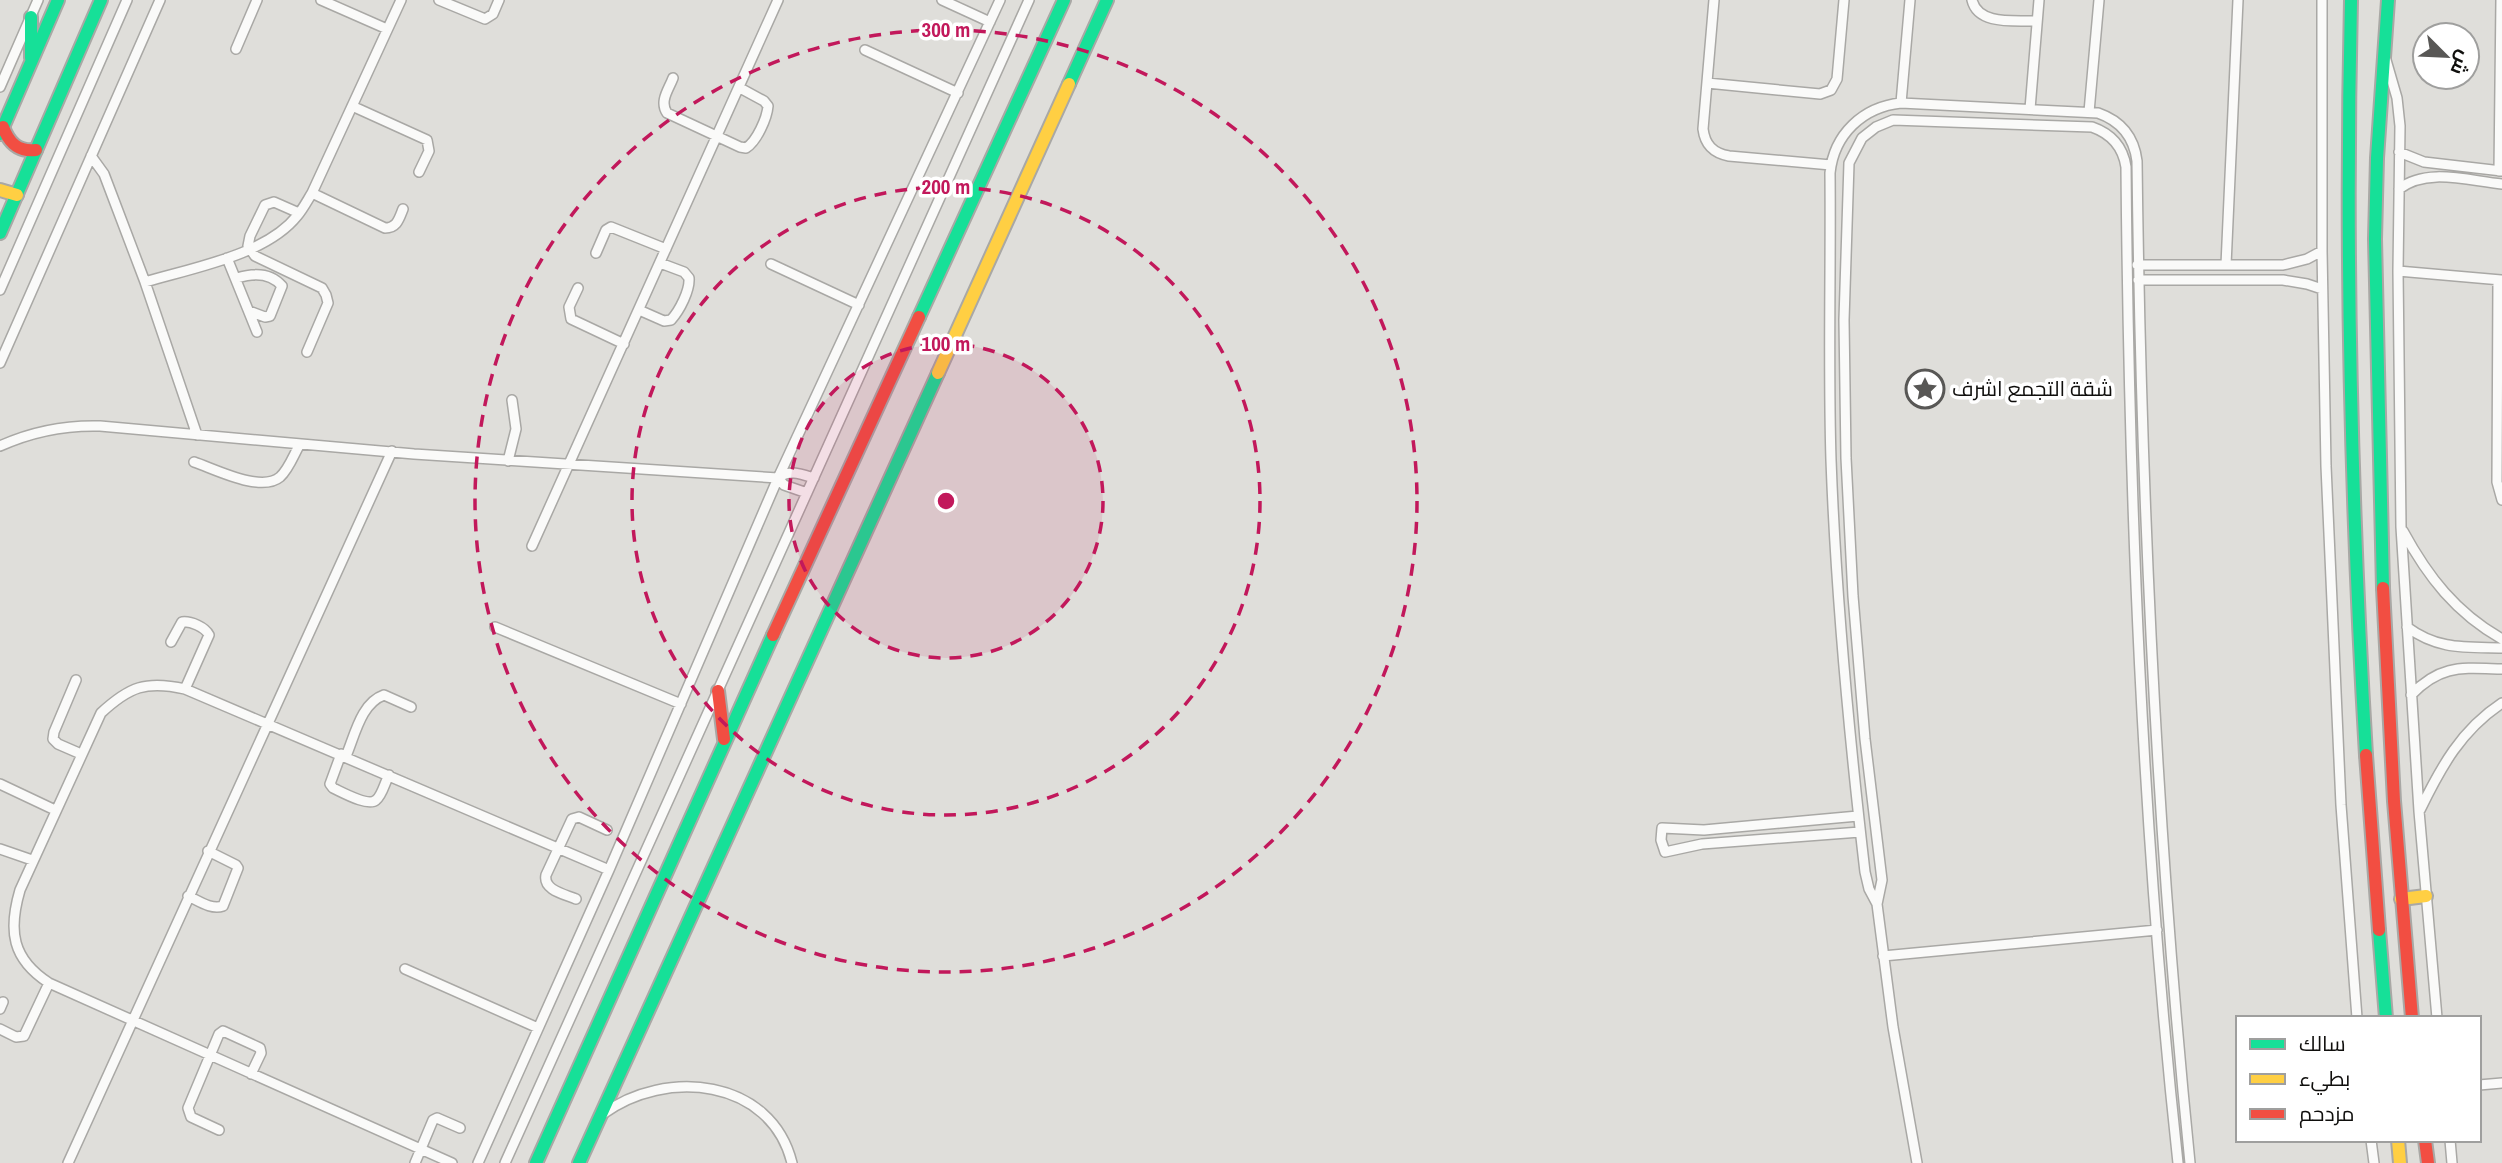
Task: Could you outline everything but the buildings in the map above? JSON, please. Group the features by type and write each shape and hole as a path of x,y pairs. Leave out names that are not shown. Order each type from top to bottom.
{"street":[{"path":"0,87 38,0"},
{"path":"36,150 25,151 14,146 2,131 58,0"},
{"path":"0,233 101,0"},
{"path":"0,290 127,0"},
{"path":"0,363 160,0"},
{"path":"236,49 257,0"},
{"path":"321,0 387,29"},
{"path":"145,282 249,249 277,234 299,213 312,194 401,0"},
{"path":"439,0 485,19 493,14 499,0"},
{"path":"532,545 778,0"},
{"path":"942,0 990,22"},
{"path":"478,1163 609,870 778,478 1000,0"},
{"path":"505,1163 1029,0"},
{"path":"536,1163 724,742 1064,0"},
{"path":"579,1163 1107,0"},
{"path":"1714,0 1703,129 1704,137 1713,151 1729,156 1831,165"},
{"path":"1707,83 1820,94 1828,92 1837,79 1844,0"},
{"path":"1901,103 1910,0"},
{"path":"1972,0 1977,11 1985,17 2037,21"},
{"path":"2030,109 2039,0"},
{"path":"2090,112 2099,0"},
{"path":"2226,265 2238,0"},
{"path":"2322,0 2322,289 2335,692 2344,862 2357,1016"},
{"path":"2351,0 2347,211 2351,451 2363,720 2386,1016"},
{"path":"2388,0 2377,167 2375,298 2384,620 2401,899 2412,1016"},
{"path":"2399,152 2424,162 2500,171 2501,0"},
{"path":"31,17 32,63"},
{"path":"865,50 958,93"},
{"path":"2385,58 2397,98 2401,527 2419,811 2437,1016"},
{"path":"674,78 664,100 667,113 743,148 750,146 767,112 766,103 740,88"},
{"path":"1917,1163 1901,1076 1877,904 1866,880 1858,816 1833,516 1829,388 1831,165 1844,134 1859,118 1879,107 1901,103 2090,112 2106,116 2120,124 2134,145 2137,161 2131,471 2140,681 2148,824 2169,1086 2178,1163"},
{"path":"352,106 428,140 429,151 419,172"},
{"path":"1877,904 1882,880 1865,739 1849,515 1845,389 1847,172 1852,154 1862,138 1884,123 1902,119 2085,125 2107,133 2118,145 2125,159 2138,280 2151,681 2160,823 2190,1163"},
{"path":"91,156 104,174 145,282 197,435"},
{"path":"2399,189 2412,180 2425,177 2502,184"},
{"path":"0,190 16,195"},
{"path":"312,194 385,228 398,222 403,209"},
{"path":"299,213 274,202 265,205 250,236 249,249 255,256 322,288 326,295 328,303 307,352"},
{"path":"596,253 606,230 611,227 666,249"},
{"path":"1830,232 1846,232"},
{"path":"2134,262 2291,264 2322,251"},
{"path":"227,258 257,332"},
{"path":"639,310 664,321 671,320 689,285 684,272 660,262"},
{"path":"771,264 859,305"},
{"path":"2291,264 2291,280"},
{"path":"2250,265 2250,279"},
{"path":"2398,271 2500,280 2497,482 2502,499"},
{"path":"237,278 257,273 282,286 270,316 265,317 249,311"},
{"path":"2138,280 2291,280 2322,289"},
{"path":"578,288 569,307 571,319 624,344"},
{"path":"508,461 516,429 512,400"},
{"path":"0,446 34,433 78,426 508,461 778,478 793,473 814,478"},
{"path":"194,462 263,484 282,475 300,444"},
{"path":"68,1163 392,451"},
{"path":"778,478 784,485 807,493"},
{"path":"1833,516 1849,515"},
{"path":"2401,527 2422,565 2449,599 2502,639"},
{"path":"171,642 182,622 190,622 204,629 209,635 185,689"},
{"path":"495,627 681,704"},
{"path":"2407,627 2421,638 2445,646 2502,648"},
{"path":"2411,695 2424,682 2448,670 2502,669"},
{"path":"76,680 53,738 58,744 81,754"},
{"path":"2140,681 2151,681"},
{"path":"452,1163 49,984 24,963 15,939 13,914 20,890 101,713 121,694 147,685 185,689 609,870"},
{"path":"718,691 724,742"},
{"path":"389,775 373,803 333,788 330,784 368,704 384,695 411,707"},
{"path":"2419,811 2439,770 2454,747 2482,717 2502,703"},
{"path":"1850,741 1865,739"},
{"path":"0,784 55,810"},
{"path":"1858,816 1704,830 1662,828 1661,840 1665,852 1702,844 1860,832"},
{"path":"576,899 545,883 544,878 574,817 607,830"},
{"path":"2148,824 2160,823"},
{"path":"0,849 32,860"},
{"path":"188,896 212,907 223,906 238,868 236,864 208,851"},
{"path":"2401,899 2426,897"},
{"path":"1883,956 2157,930"},
{"path":"405,969 538,1028"},
{"path":"0,1029 16,1037 24,1036 49,984"},
{"path":"219,1130 191,1116 188,1108 219,1034 223,1031 260,1048 261,1053 251,1074"},
{"path":"2481,1085 2502,1083"},
{"path":"2169,1086 2182,1084"},
{"path":"601,1115 627,1099 646,1092 687,1087 718,1091 743,1099 769,1117 787,1144 792,1163"},
{"path":"415,1163 434,1119 460,1128"},
{"path":"2371,1142 2374,1163"},
{"path":"2398,1142 2400,1163"},
{"path":"2425,1142 2428,1163"},
{"path":"2450,1142 2452,1163"}],"traffic: fast":[{"path":"0,134 58,0"},
{"path":"0,233 101,0"},
{"path":"919,317 1064,0"},
{"path":"1069,84 1107,0"},
{"path":"2351,0 2351,378 2356,566 2366,755"},
{"path":"2383,588 2375,239 2377,158 2388,0"},
{"path":"31,17 31,58"},
{"path":"579,1163 938,373"},
{"path":"536,1163 773,635"},
{"path":"2379,930 2386,1016"}],"traffic: slow":[{"path":"938,373 1069,84"},
{"path":"0,190 17,195"},
{"path":"2401,899 2426,896"},
{"path":"2398,1142 2400,1163"}],"traffic: jam":[{"path":"3,127 8,138 19,148 36,150"},
{"path":"773,635 919,317"},
{"path":"2383,588 2394,801 2412,1016"},
{"path":"718,691 724,739"},
{"path":"2366,755 2379,930"},
{"path":"2425,1142 2428,1163"}],"place":[{"name":"شقة التجمع اشرف","path":"1925,389"}]}
